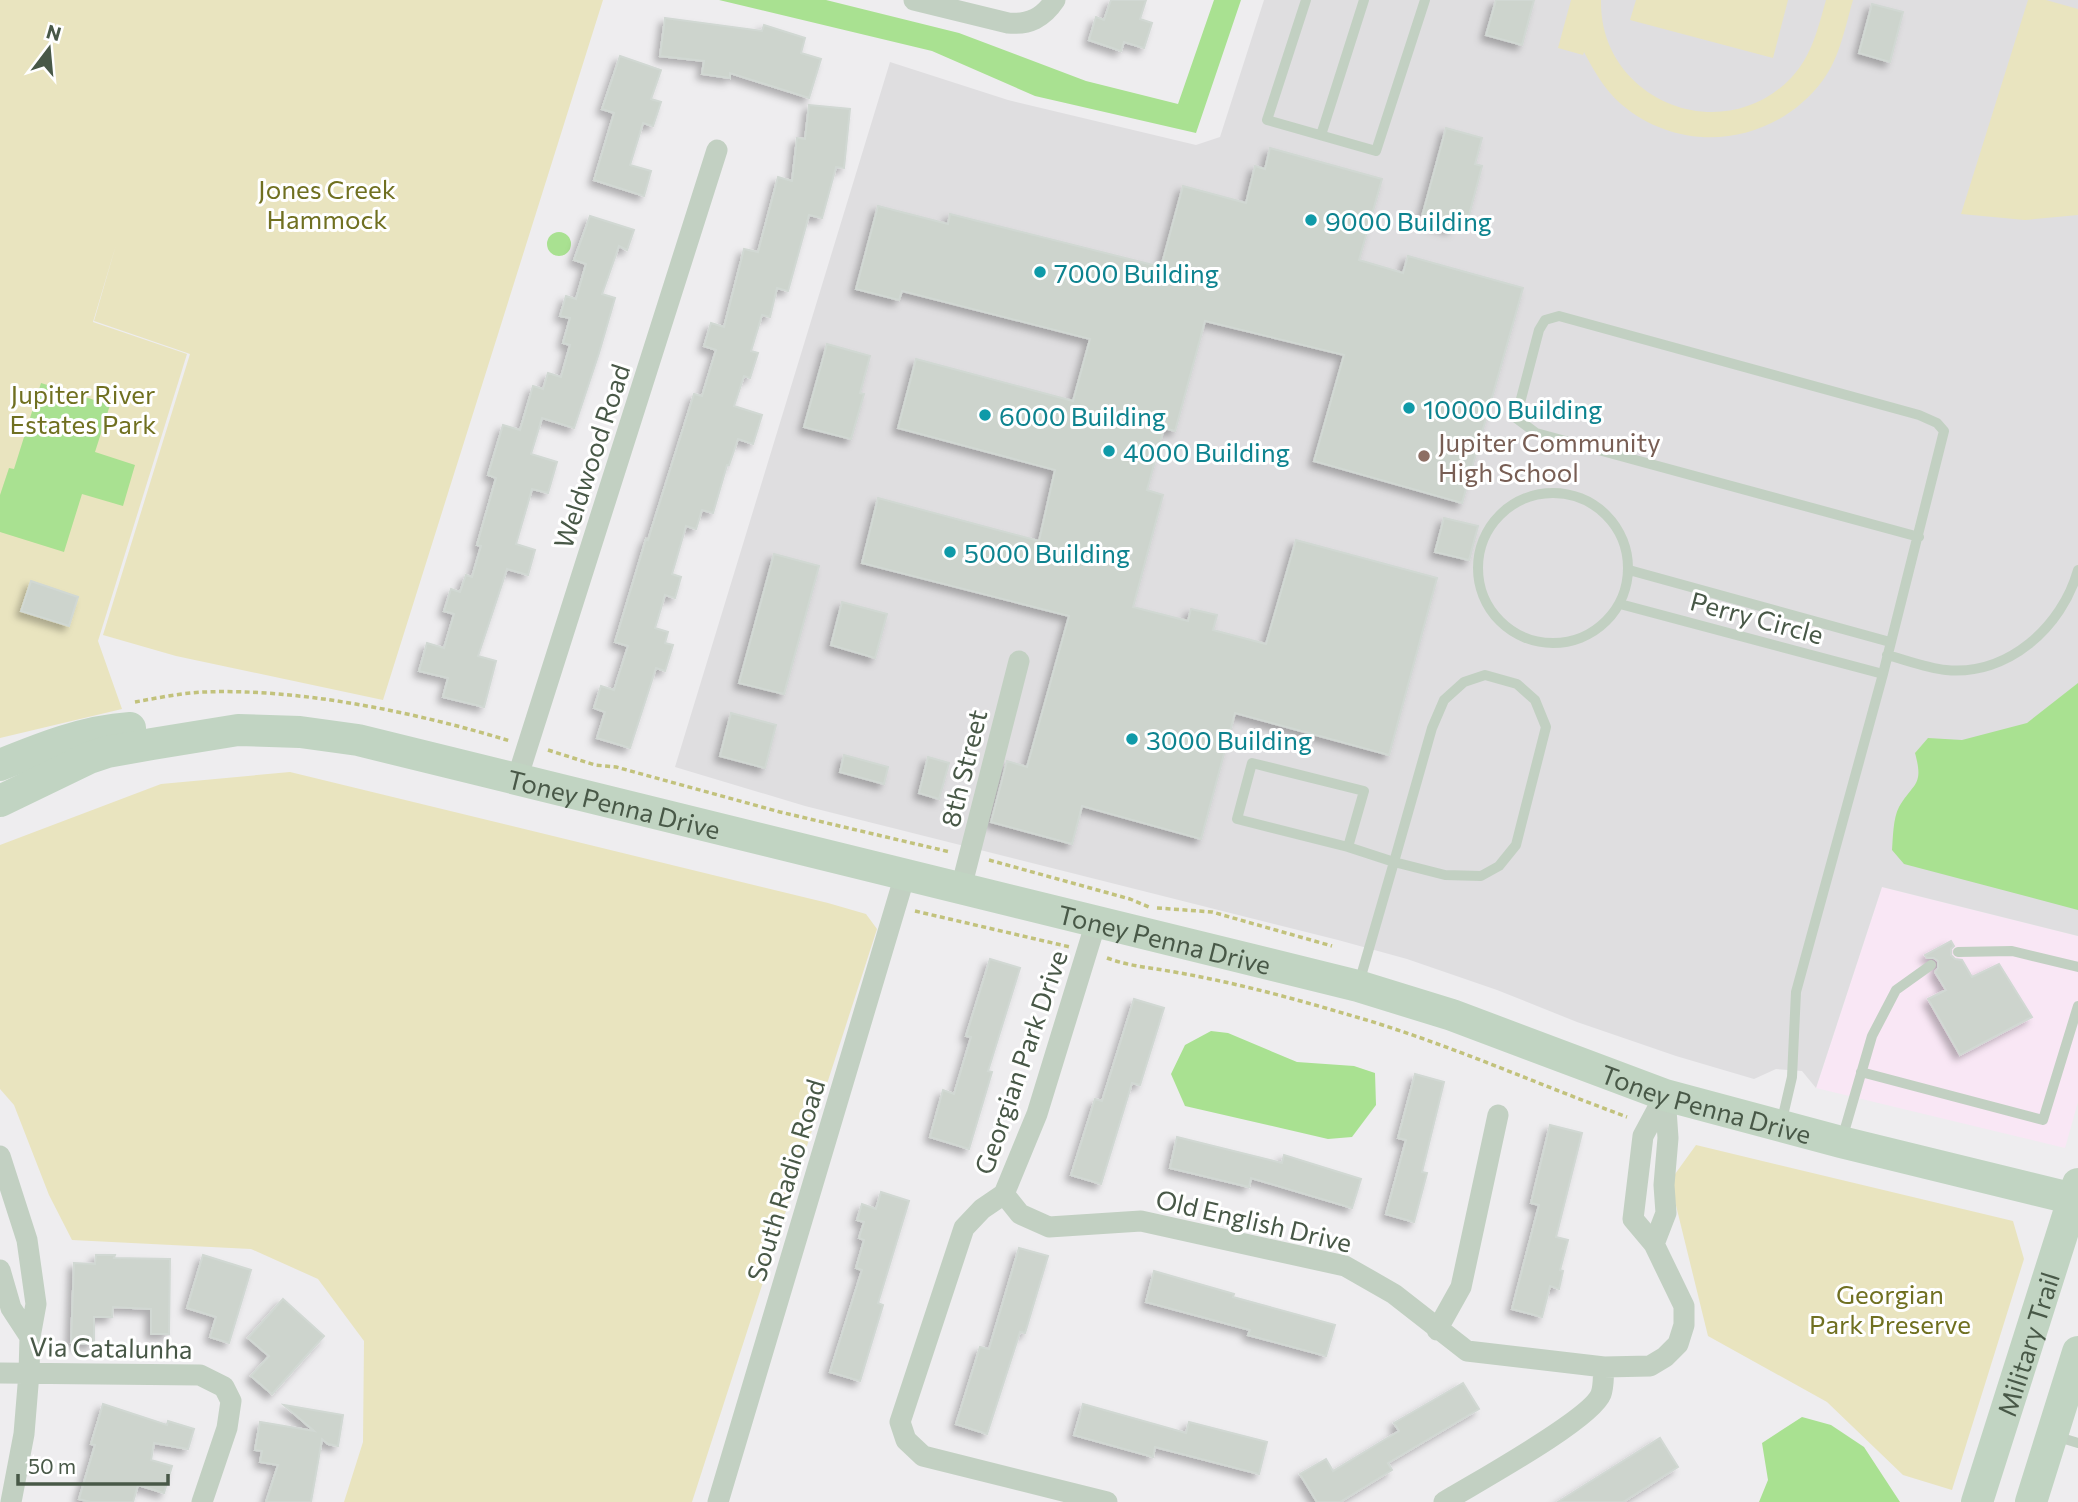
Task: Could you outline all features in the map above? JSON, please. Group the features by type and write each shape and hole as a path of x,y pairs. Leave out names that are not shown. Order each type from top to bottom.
{"street":[{"path":"914,0 1021,24 1035,20 1046,12 1055,0"},
{"name":"Weldwood Road","path":"517,779 717,150"},
{"name":"8th Street","path":"961,888 1019,661"},
{"name":"Toney Penna Drive","path":"0,765 54,743 113,729 207,722 238,730"},
{"name":"Toney Penna Drive","path":"0,801 107,752 238,730 300,732 358,740 1359,986 1452,1015 1665,1095 1841,1142 2076,1194"},
{"name":"South Radio Road","path":"718,1502 905,875"},
{"name":"Georgian Park Drive","path":"1096,922 1037,1114 1004,1194 982,1209 964,1228 900,1422 906,1440 923,1456 1107,1502"},
{"path":"1654,1244 1666,1213 1664,1185 1668,1138 1665,1095"},
{"path":"1444,1502 1572,1424 1601,1394 1604,1367 1650,1366 1665,1357 1678,1344 1684,1325 1684,1306 1654,1244 1633,1219 1643,1136 1665,1095"},
{"path":"1437,1330 1461,1287 1498,1115"},
{"path":"0,1156 27,1240 37,1304 30,1337 24,1434 12,1502"},
{"name":"Old English Drive","path":"1004,1194 1020,1214 1049,1227 1142,1221 1346,1266 1394,1294 1467,1351 1604,1367"},
{"name":"Military Trail","path":"1978,1502 2076,1194"},
{"path":"0,1270 11,1308 30,1337"},
{"name":"Military Trail","path":"2031,1502 2065,1439 2078,1352"},
{"name":"Via Catalunha","path":"0,1373 200,1375 224,1387 231,1401 227,1428 202,1502"}],"lane":[{"path":"1306,0 1267,120 1376,151 1425,0"},
{"path":"1321,135 1364,0"},
{"path":"1781,1126 1793,1077 1796,992 1888,655 1919,537 1944,431 1937,423 1919,415 1559,316 1545,320 1539,330 1516,418 1536,433 1919,537"},
{"path":"1535,495 1572,495 1598,507 1611,519 1625,543 1629,570 1620,604 1610,618 1590,635 1554,644 1533,641 1500,622 1483,597 1478,565 1483,539 1497,517 1520,500 1535,495"},
{"name":"Perry Circle","path":"1629,570 1890,642"},
{"path":"1888,655 1945,670 1985,668 2022,650 2050,626 2072,591 2078,570"},
{"name":"Perry Circle","path":"1620,604 1882,674"},
{"path":"1348,847 1364,791 1252,763 1237,819 1348,847 1394,862 1445,876 1481,876 1499,866 1516,845 1546,727 1535,701 1517,684 1485,675 1465,682 1444,700 1432,729 1394,862 1359,986"},
{"path":"1958,952 2012,951 2078,967"},
{"path":"1841,1142 1872,1036 1896,990 1931,965"},
{"path":"1861,1072 2043,1120 2078,1006"}],"path":[{"path":"546,749 595,765 616,767 780,812 940,850"},
{"path":"991,860 1153,908 1212,912 1332,946"},
{"path":"915,911 1073,948"},
{"path":"1099,955 1125,965 1181,973 1346,1014 1471,1056 1547,1088 1627,1117"}],"shaded area":[{"path":"719,0 826,0 959,33 1086,81 1178,104 1214,0 1241,0 1196,133 1035,96 932,51"},
{"name":"Jupiter Community High School","path":"1264,0 2078,0 2078,936 1882,887 1816,1088 1802,1071 1776,1069 1754,1079 1577,1022 1497,990 1407,959 805,806 675,767 890,62 1008,100 1196,145 1220,137"},
{"path":"559,232 568,235 571,244 568,253 559,256 550,253 547,244 550,235"},
{"path":"41,383 110,405 95,452 135,465 123,506 82,494 64,552 0,532 0,495 9,468 14,469"},
{"path":"2078,683 2078,910 1904,864 1892,850 1894,822 1899,807 1918,778 1915,753 1928,738 1962,740 2027,723"},
{"path":"1882,887 2078,936 2078,1102 2065,1148 1816,1088"},
{"path":"1211,1031 1228,1033 1297,1062 1354,1066 1375,1073 1376,1105 1352,1137 1328,1139 1185,1106 1171,1074 1185,1045"},
{"path":"1802,1417 1831,1425 1864,1447 1900,1502 1759,1502 1768,1480 1762,1443"}],"green space":[{"name":"Jones Creek Hammock","path":"0,0 603,0 383,700 176,656 103,635 190,354 94,321 116,245 93,322 187,354 98,641 122,709 0,738"},
{"path":"1571,0 1601,0 1606,35 1620,64 1642,88 1669,104 1700,111 1732,110 1763,99 1791,78 1804,60 1826,0 1853,0 1834,62 1823,80 1803,102 1780,119 1754,130 1727,136 1700,137 1672,132 1646,121 1609,92 1584,52 1583,55 1558,48"},
{"path":"1636,0 1788,0 1773,58 1630,20"},
{"path":"2028,0 2046,0 2078,9 2078,215 2025,220 1961,214"},
{"path":"290,772 828,903 866,914 877,929 692,1502 344,1502 363,1442 364,1341 318,1279 251,1249 72,1240 49,1195 14,1105 0,1089 0,845 161,784"},
{"name":"Georgian Park Preserve","path":"1696,1145 2013,1221 2024,1259 1952,1490 1903,1475 1827,1402 1708,1336 1670,1181"}],"building":[{"path":"1111,0 1146,0 1140,19 1152,23 1144,48 1124,42 1121,51 1089,40 1096,17 1104,20"},
{"path":"1496,0 1534,0 1522,45 1486,35"},
{"path":"1872,4 1903,12 1890,62 1859,53"},
{"path":"665,18 762,31 764,25 805,38 801,53 821,59 809,98 730,73 730,78 702,74 704,61 660,56"},
{"path":"620,56 661,70 651,99 661,102 653,126 643,123 630,165 651,171 644,196 594,180 614,113 602,109"},
{"path":"809,105 850,109 844,168 836,167 822,218 809,215 788,291 777,288 770,317 762,315 751,351 758,353 750,378 744,376 734,406 762,415 753,444 738,439 713,513 702,510 696,529 686,526 672,574 681,577 675,598 665,595 655,628 668,632 665,643 673,645 665,671 656,668 630,748 597,738 605,712 594,708 601,686 614,690 628,646 615,642 694,394 702,396 716,350 704,346 711,323 724,327 744,249 758,252 778,177 792,181 797,138 805,139"},
{"path":"1446,128 1482,138 1475,164 1482,166 1468,219 1456,216 1452,229 1421,220"},
{"path":"1270,148 1382,179 1359,260 1403,273 1408,256 1523,288 1462,503 1314,461 1344,355 1205,321 1175,431 1164,428 1147,490 1163,495 1133,607 1188,621 1191,609 1217,615 1213,630 1266,644 1296,540 1437,578 1389,755 1235,713 1201,839 1082,806 1072,844 991,822 1007,761 1027,767 1069,616 862,563 878,498 1039,541 1055,470 898,428 916,359 1073,401 1090,339 902,291 899,300 856,289 878,206 948,224 950,214 1161,267 1183,186 1246,203 1255,166 1265,169"},
{"path":"590,216 634,230 627,250 619,246 602,294 615,298 599,353 574,428 542,418 531,454 557,462 548,493 532,489 516,544 535,550 528,575 507,569 478,656 496,661 484,707 443,697 448,678 419,671 427,643 444,648 454,614 444,611 451,589 460,592 466,575 472,577 481,546 477,545 496,478 488,475 503,425 520,430 533,386 543,389 548,373 561,377 570,345 563,343 570,318 560,316 566,296 576,299 586,264 574,260"},
{"path":"827,344 870,356 860,393 864,394 851,439 804,427"},
{"path":"1444,518 1478,526 1469,560 1435,552"},
{"path":"774,554 819,566 784,694 739,683"},
{"path":"31,581 78,597 69,626 21,611"},
{"path":"842,602 887,614 875,658 831,645"},
{"path":"731,713 776,725 765,768 720,756"},
{"path":"844,755 888,767 884,784 840,772"},
{"path":"928,757 949,763 939,799 919,793"},
{"path":"1951,941 1954,946 1951,955 1962,960 1972,977 1999,964 2032,1017 1960,1055 1928,999 1946,990 1935,972 1938,961 1925,955"},
{"path":"990,959 1020,968 988,1071 992,1072 969,1149 930,1137 943,1090 954,1094 971,1037 966,1036"},
{"path":"1134,999 1164,1008 1140,1085 1132,1083 1101,1184 1071,1175 1095,1099 1102,1101"},
{"path":"1415,1074 1444,1082 1422,1172 1427,1173 1414,1222 1386,1214 1406,1140 1398,1138"},
{"path":"1550,1125 1582,1133 1556,1237 1568,1240 1560,1270 1563,1271 1559,1289 1550,1286 1542,1317 1512,1309 1539,1205 1531,1203"},
{"path":"1177,1137 1282,1163 1284,1155 1361,1179 1352,1208 1251,1178 1249,1187 1170,1168"},
{"path":"881,1192 909,1201 878,1303 883,1305 860,1381 830,1372 862,1270 856,1268 864,1240 859,1238 864,1222 857,1220 862,1204 876,1209"},
{"path":"1019,1248 1048,1256 1025,1333 1020,1332 987,1434 956,1424 980,1347 989,1349"},
{"path":"96,1255 170,1259 169,1334 151,1334 151,1309 113,1307 112,1317 94,1317 94,1344 71,1343 74,1263 95,1264"},
{"path":"203,1255 251,1270 229,1343 210,1337 216,1317 187,1308"},
{"path":"1154,1271 1234,1294 1233,1297 1335,1325 1326,1356 1248,1335 1250,1330 1146,1302"},
{"path":"283,1299 324,1336 272,1394 251,1376 269,1356 248,1338"},
{"path":"1463,1383 1479,1409 1388,1463 1392,1470 1340,1502 1317,1502 1300,1474 1326,1459 1333,1471 1399,1431 1394,1423"},
{"path":"103,1404 167,1425 168,1421 194,1429 188,1449 154,1443 151,1460 172,1466 164,1493 138,1485 133,1502 90,1502 79,1499 95,1445 91,1444"},
{"path":"1083,1404 1186,1433 1189,1422 1267,1442 1259,1474 1155,1447 1153,1457 1074,1435"},
{"path":"284,1405 343,1415 338,1446 328,1444 322,1439 311,1502 266,1502 278,1465 260,1462 262,1451 255,1450 260,1422 314,1431"},
{"path":"1660,1438 1678,1467 1623,1502 1558,1502"}],"place":[{"name":"9000 Building","path":"1311,220"},
{"name":"7000 Building","path":"1040,272"},
{"name":"10000 Building","path":"1409,408"},
{"name":"6000 Building","path":"985,415"},
{"name":"4000 Building","path":"1109,451"},
{"name":"Jupiter Community High School","path":"1424,456"},
{"name":"5000 Building","path":"950,552"},
{"name":"3000 Building","path":"1132,739"}],"park label":[{"name":"Jupiter River Estates Park","path":"83,408"}]}
